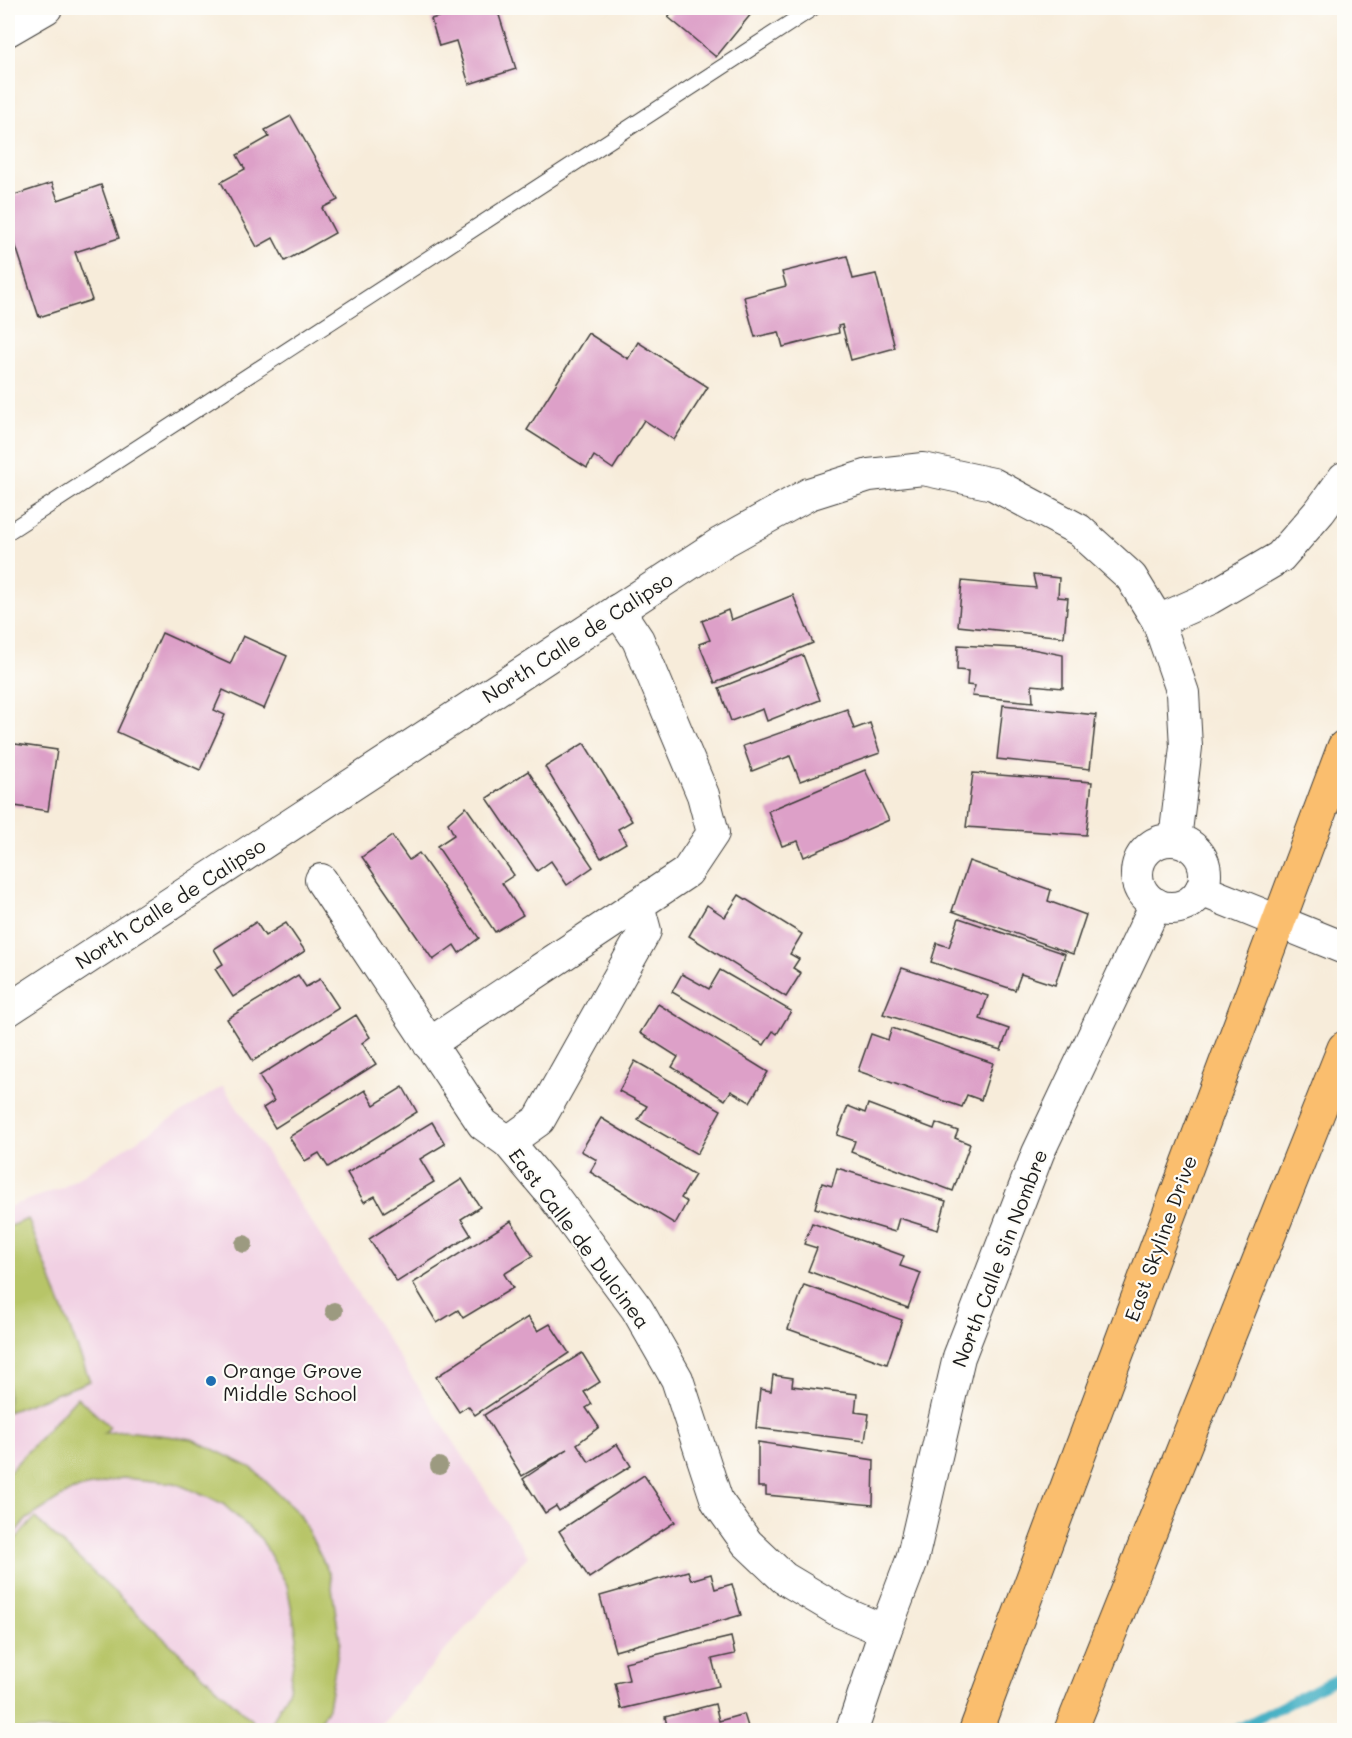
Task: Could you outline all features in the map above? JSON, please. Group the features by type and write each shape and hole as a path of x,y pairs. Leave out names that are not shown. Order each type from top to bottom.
{"main road":[{"name":"East Skyline Drive","path":"976,1731 1344,747"},
{"path":"1071,1731 1344,1048"}],"street":[{"path":"11,20 46,8"},
{"name":"North Calle de Calipso","path":"8,1010 721,543 809,494 869,475 923,469 993,484 1079,530 1131,577 1158,621"},
{"path":"1175,840 1186,747 1183,693 1158,621 1210,598 1280,557 1320,511 1344,478"},
{"path":"429,1044 687,872 713,833 703,795 638,640 618,610"},
{"path":"1165,840 1175,840 1185,844 1201,859 1204,880 1201,890 1186,904 1166,908 1156,904 1141,890 1137,869 1140,859 1146,850 1165,840"},
{"name":"East Calle de Dulcinea","path":"321,880 483,1124 508,1142 551,1193 637,1309 677,1379 717,1501 747,1544 784,1578 841,1612 885,1631"},
{"path":"1201,890 1344,948"},
{"name":"North Calle Sin Nombre","path":"852,1731 885,1631 912,1560 959,1357 1038,1153 1156,904"},
{"path":"508,1142 540,1120 645,931 638,905"}],"lane":[{"path":"8,532 813,8"}],"shaded area":[{"name":"Orange Grove Middle School","path":"223,1086 528,1556 376,1730 8,1730 8,1207 62,1188"}],"green space":[{"path":"28,1219 90,1381 8,1412 8,1227"},
{"path":"77,1397 110,1427 104,1433 125,1431 192,1439 252,1468 300,1515 330,1575 340,1641 328,1707 315,1730 268,1730 289,1689 297,1637 287,1585 261,1539 223,1504 175,1483 122,1478 71,1491 27,1519 8,1540 8,1473"},
{"path":"35,1518 262,1730 8,1730 8,1547"}],"building":[{"path":"442,8 504,8 505,10 498,12 516,69 469,84 456,41 439,46 431,19 445,15"},
{"path":"675,8 756,8 716,57 668,17"},
{"path":"291,116 338,200 322,208 335,233 285,261 273,238 257,247 221,182 245,169 237,155 269,137 265,130"},
{"path":"52,183 58,200 101,185 119,238 75,252 92,300 39,317 8,222 8,197"},
{"path":"847,256 853,279 876,274 895,348 851,360 842,325 838,326 839,333 783,347 779,332 755,337 744,297 786,286 782,272"},
{"path":"588,333 628,359 638,342 708,387 674,440 644,420 613,469 594,456 587,468 527,430"},
{"path":"1033,575 1059,578 1058,597 1068,598 1064,637 958,626 962,581 1036,588"},
{"path":"793,595 813,643 715,683 699,644 710,640 702,621 728,610 731,620"},
{"path":"162,633 230,664 243,636 287,656 264,709 223,690 214,710 225,715 200,770 117,732"},
{"path":"958,645 1032,649 1063,655 1063,688 1032,685 1033,702 972,696 975,686 967,685 968,671 957,670"},
{"path":"803,655 820,700 767,721 763,709 731,721 719,688"},
{"path":"1003,705 1096,715 1090,769 997,759"},
{"path":"847,709 854,729 870,723 880,753 800,781 790,756 752,771 743,746"},
{"path":"8,743 57,750 48,811 8,805"},
{"path":"584,743 632,821 618,829 626,843 601,858 545,767"},
{"path":"865,770 889,820 804,857 798,841 782,846 768,811"},
{"path":"528,771 593,867 567,885 551,861 537,871 487,798"},
{"path":"973,773 1092,782 1086,835 966,827"},
{"path":"466,807 514,875 502,883 523,915 495,932 437,846 454,835 448,823"},
{"path":"392,836 409,860 419,853 479,938 459,953 454,945 433,960 362,857"},
{"path":"969,861 1051,890 1048,901 1086,915 1073,954 952,911"},
{"path":"739,895 802,934 790,954 799,959 793,968 801,973 786,997 689,936 707,905 725,917"},
{"path":"959,918 1065,954 1055,985 1021,974 1015,990 931,962 937,943 949,947"},
{"path":"256,922 265,936 286,923 305,951 233,997 215,969 223,964 214,949"},
{"path":"902,968 988,996 980,1019 1009,1029 1001,1050 883,1014"},
{"path":"720,970 791,1011 777,1034 773,1031 764,1045 672,992 682,974 709,989"},
{"path":"298,975 306,987 320,979 339,1008 253,1061 227,1019"},
{"path":"658,1004 768,1072 750,1102 731,1091 725,1100 672,1067 678,1057 640,1033"},
{"path":"356,1015 370,1037 362,1043 376,1064 275,1128 263,1108 274,1101 259,1076"},
{"path":"892,1028 993,1063 981,1100 967,1095 962,1107 858,1071 871,1034 888,1040"},
{"path":"635,1061 721,1110 697,1154 638,1120 647,1106 619,1091"},
{"path":"403,1087 417,1112 328,1167 319,1153 305,1161 289,1137 365,1090 374,1105"},
{"path":"868,1104 934,1129 936,1123 958,1131 955,1138 970,1144 953,1191 851,1152 855,1141 837,1135 848,1106 865,1113"},
{"path":"601,1118 695,1175 681,1198 687,1202 675,1224 590,1172 597,1160 581,1151"},
{"path":"432,1122 445,1144 420,1159 434,1182 384,1212 375,1196 364,1202 347,1173"},
{"path":"837,1168 946,1201 938,1230 899,1218 895,1232 815,1208 822,1183 832,1186"},
{"path":"462,1179 480,1207 461,1219 471,1235 397,1282 369,1239"},
{"path":"511,1221 533,1256 504,1274 513,1288 463,1318 458,1310 437,1323 413,1283"},
{"path":"812,1223 904,1256 900,1266 921,1273 908,1308 808,1271 817,1248 804,1244"},
{"path":"804,1285 902,1320 887,1364 788,1329"},
{"path":"528,1317 538,1331 550,1324 569,1353 475,1415 468,1406 459,1412 436,1377"},
{"path":"582,1353 600,1382 584,1392 592,1404 586,1408 599,1427 577,1444 589,1462 617,1444 631,1466 559,1511 556,1506 545,1513 523,1479 568,1449 522,1476 484,1415"},
{"path":"773,1375 793,1378 792,1386 857,1394 855,1412 869,1414 865,1441 756,1428 760,1389 771,1391"},
{"path":"758,1442 874,1460 873,1505 766,1495 766,1487 758,1487"},
{"path":"644,1475 675,1522 589,1578 559,1531"},
{"path":"688,1571 691,1580 711,1574 715,1589 732,1584 741,1615 615,1651 600,1596"},
{"path":"731,1637 735,1654 712,1659 719,1686 621,1709 615,1683 629,1680 625,1662"},
{"path":"715,1704 719,1721 744,1714 749,1730 668,1730 665,1717"}],"waterway":[{"path":"1235,1730 1344,1675"}],"place":[{"name":"Orange Grove Middle School","path":"211,1381"}]}
